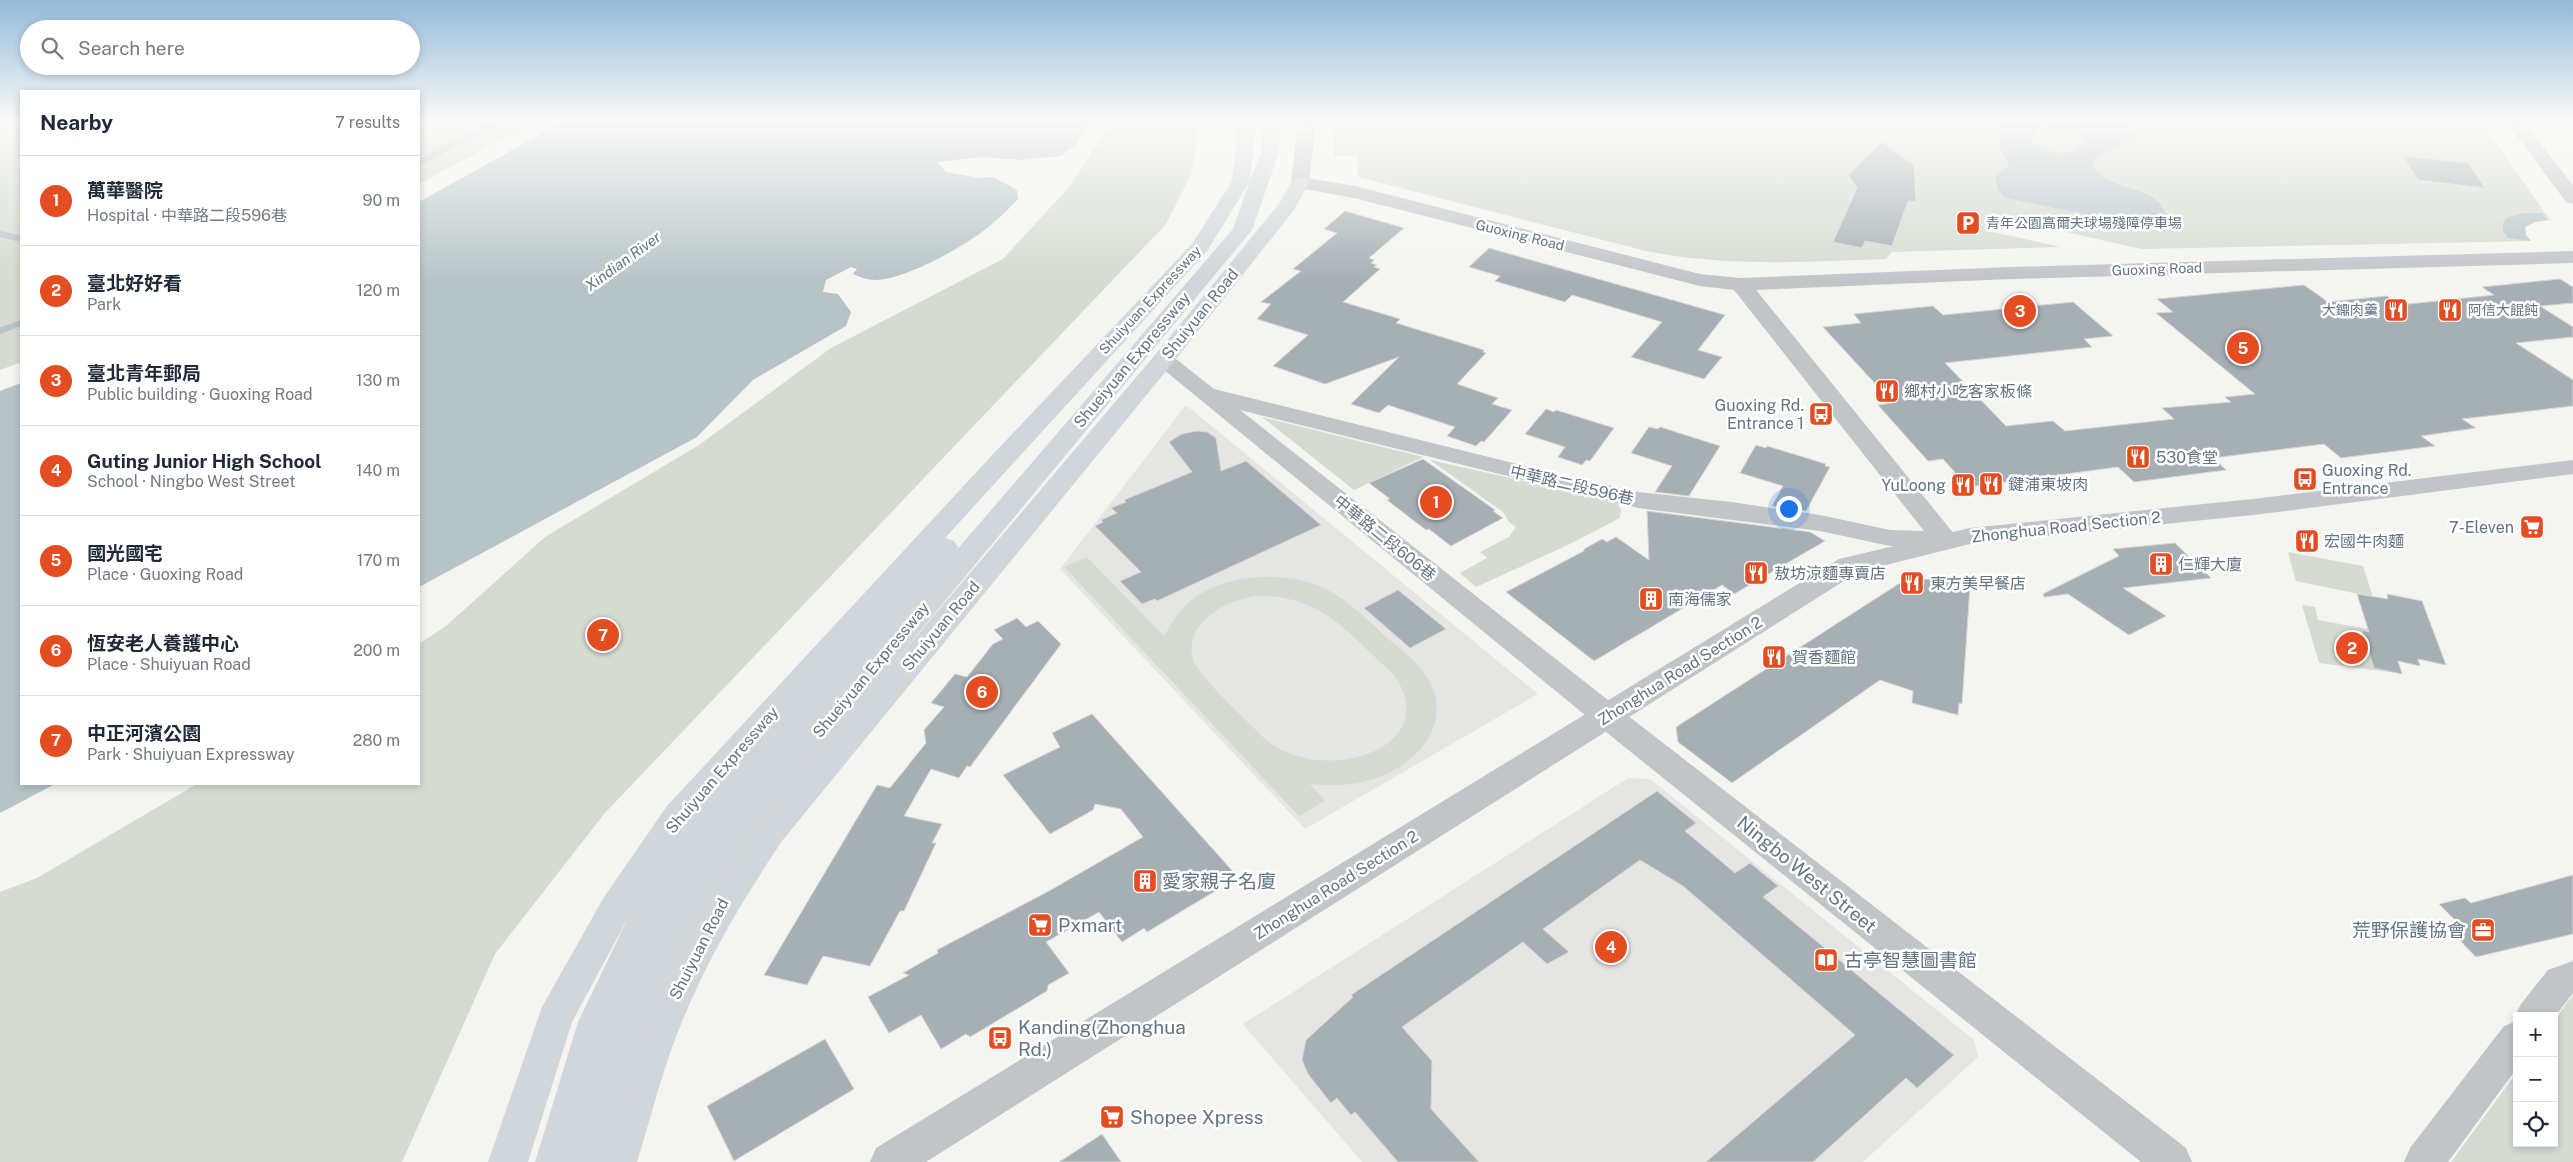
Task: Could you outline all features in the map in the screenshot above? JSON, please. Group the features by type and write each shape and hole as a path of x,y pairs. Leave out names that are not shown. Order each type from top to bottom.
{"main road":[{"name":"Shuiyuan Expressway","path":"508,1162 555,1019 616,907 679,815 1005,456 1200,247 1241,181 1242,174"},
{"name":"Shuiyuan Expressway","path":"587,1162 632,1019 663,946 731,836 1242,230 1262,174"},
{"name":"Shuiyuan Road","path":"617,1162 664,1019 695,951 747,865 770,832 1164,360 1287,206 1300,183"},
{"name":"Shuiyuan Expressway","path":"555,1162 596,1022 644,921 697,840 740,787 878,631 952,538 1005,456"}],"street":[{"name":"Shuiyuan Road","path":"1300,183 1301,174"},
{"path":"2555,174 2573,198"},
{"name":"Guoxing Road","path":"1300,183 1355,192 1677,275 1740,284 2011,273 2573,257"},
{"path":"1740,284 1946,541"},
{"name":"中華路二段606巷","path":"1164,360 1607,716"},
{"name":"中華路二段596巷","path":"1205,394 1522,474 1638,500 1731,510 1820,523 1890,538 1946,541"},
{"name":"Zhonghua Road Section 2","path":"890,1162 1849,565 1970,536 2262,506 2573,467"},
{"name":"Ningbo West Street","path":"1607,716 2172,1162"},
{"path":"2537,1012 2561,981 2573,977"},
{"path":"2424,1162 2513,1043"}],"shaded area":[{"path":"0,174 20,174 20,362 0,370"},
{"path":"420,174 437,174 420,183"},
{"path":"1077,174 1191,174 1166,224 604,814 495,954 402,1162 0,1162 0,892 37,878 195,785 420,785 420,643 446,626 545,537 699,445 831,348 1003,259 1068,188"},
{"path":"1358,174 2518,174 2550,220 2535,222 2525,227 2526,235 2531,241 2141,249 1996,216 1988,231 2061,247 1892,252 1886,259 1736,261 1676,256 1646,251 1358,177"},
{"path":"1186,405 1538,694 1305,829 1060,569"},
{"path":"1262,417 1423,457 1354,490"},
{"path":"1430,460 1617,502 1621,510 1620,518 1568,545 1476,587 1460,573 1487,558 1480,552 1509,537 1516,527 1509,522 1503,512"},
{"path":"2288,552 2363,566 2373,597 2296,581"},
{"path":"1087,557 1164,636 1176,616 1186,605 1200,594 1216,586 1253,577 1272,577 1309,583 1326,589 1357,610 1406,653 1424,673 1433,689 1437,706 1430,736 1421,749 1409,760 1381,776 1345,785 1310,784 1325,801 1299,816 1064,567","holes":["1256,596 1279,597 1317,609 1333,619 1394,675 1406,701 1404,723 1391,741 1370,753 1344,760 1316,760 1289,753 1265,739 1225,700 1197,667 1193,659 1192,644 1194,635 1208,617 1220,608 1241,600"]},
{"path":"2302,605 2315,607 2318,620 2384,632 2398,673 2319,663"},
{"path":"1628,778 1650,779 1974,1040 1978,1057 1863,1162 1362,1162 1243,1024"},
{"path":"2573,995 2573,1162 2451,1162 2513,1077 2513,1147 2558,1147 2558,1015"}],"water":[{"name":"Xindian River","path":"469,174 959,174 980,178 993,177 1017,190 1018,199 1000,217 969,241 921,267 904,274 876,280 853,274 857,269 851,267 826,280 823,292 838,294 851,312 846,326 753,380 697,437 420,586 420,201"},
{"path":"1998,174 2099,174 2158,201 2165,211 2168,224 2145,226 2005,198 1998,190 1995,176"},
{"path":"2526,213 2542,213 2548,220 2535,222 2525,227 2526,235 2531,241 2508,238 2503,230 2506,219"},
{"path":"20,383 20,785 53,785 0,813 0,391"}],"building":[{"path":"1914,174 1916,202 1908,201 1892,246 1865,241 1862,248 1833,242 1857,188 1848,175"},
{"path":"2414,174 2476,174 2485,188 2418,180"},
{"path":"1345,211 1404,228 1369,258 1374,260 1371,263 1377,265 1374,267 1380,269 1343,302 1400,319 1396,323 1484,350 1483,352 1486,353 1457,384 1498,398 1492,404 1512,410 1484,442 1481,441 1476,446 1447,436 1455,427 1388,405 1379,413 1351,404 1399,357 1325,384 1273,366 1308,335 1257,319 1271,304 1261,302 1301,271 1293,269 1337,233 1324,229"},
{"path":"1489,248 1725,315 1698,350 1722,357 1704,379 1631,357 1662,322 1572,295 1565,302 1495,281 1500,276 1469,267"},
{"path":"2560,279 2573,287 2573,303 2540,306 2573,327 2573,337 2516,343 2573,380 2573,406 2462,419 2476,428 2421,436 2435,446 2341,458 2324,444 2213,458 2226,470 2134,482 2118,467 1968,487 1943,459 1928,461 1878,405 1893,403 1823,327 1861,323 1854,314 1933,306 1943,315 2073,302 2113,336 2084,339 2092,347 1945,363 2006,426 2053,421 2065,431 2174,419 2162,408 2231,402 2225,397 2255,394 2156,313 2173,312 2157,299 2304,285 2328,302 2387,296 2394,301 2409,304 2494,295 2482,287"},
{"path":"1546,409 1554,412 1556,410 1614,428 1590,461 1586,460 1582,465 1558,457 1565,447 1525,434"},
{"path":"1649,427 1658,429 1660,427 1720,446 1689,496 1655,492 1672,466 1631,453"},
{"path":"1197,431 1207,432 1216,438 1221,471 1246,461 1321,525 1157,601 1155,599 1142,604 1120,581 1141,572 1095,526 1103,522 1101,520 1117,513 1111,508 1126,502 1124,500 1192,472 1169,442 1182,434"},
{"path":"1756,445 1766,448 1767,446 1826,464 1825,466 1830,467 1806,511 1772,506 1783,486 1740,473"},
{"path":"1423,459 1495,510 1493,511 1503,518 1451,546 1429,529 1426,530 1387,500 1390,499 1369,483"},
{"path":"1647,511 1810,532 1825,541 1734,594 1722,585 1594,661 1506,592 1584,551 1584,549 1602,539 1607,542 1616,537 1649,560"},
{"path":"2175,543 2211,578 2123,588 2166,616 2129,635 2068,594 2044,597 2043,594 2119,556 2113,549"},
{"path":"1952,576 1961,586 1970,586 1962,704 1959,703 1958,715 1912,703 1913,691 1880,680 1732,783 1678,742 1676,727 1900,583"},
{"path":"1398,590 1446,629 1410,648 1364,608"},
{"path":"2357,594 2388,599 2387,594 2422,601 2446,665 2418,659 2420,666 2398,661 2402,674 2374,668 2362,630 2369,632"},
{"path":"1017,618 1026,627 1038,621 1061,644 970,767 967,766 959,778 931,769 904,816 942,824 932,843 936,843 904,911 900,911 870,966 823,956 807,985 764,975 877,785 890,788 926,743 924,730 944,707 931,703 955,674 967,677 993,644 1003,639 994,630"},
{"name":"愛家親子名廈","path":"1092,714 1236,875 1214,887 1217,890 1147,932 1144,928 1122,942 1099,912 1046,942 1069,973 1048,985 1047,991 970,1037 966,1034 941,1049 921,1015 889,1033 868,997 909,975 903,973 938,953 937,950 1049,891 1143,837 1121,809 1095,804 1093,810 1050,834 1003,775 1060,747 1052,733"},
{"path":"1657,791 1696,823 1685,831 1735,873 1750,863 1778,886 1763,897 1954,1055 1917,1088 1906,1078 1813,1162 1706,1162 1855,1035 1683,886 1640,860 1543,929 1569,952 1547,964 1523,942 1402,1027 1432,1061 1431,1109 1479,1162 1398,1162 1355,1112 1351,1115 1337,1098 1331,1103 1308,1074 1302,1060 1306,1040 1353,997 1351,995"},
{"path":"2573,875 2573,934 2476,957 2448,928 2460,925 2439,904 2465,898 2471,903"},
{"path":"825,1039 854,1089 734,1161 707,1106"},
{"path":"1102,1134 1121,1162 1059,1162"}],"waterway":[{"path":"0,234 20,239"},
{"path":"0,331 20,323"}],"place":[{"name":"青年公園高爾夫球場殘障停車場","path":"1968,223"},
{"name":"大鐤肉羹","path":"2396,310"},
{"name":"阿信大餛飩","path":"2450,310"},
{"name":"臺北青年郵局","path":"2020,311"},
{"name":"國光國宅","path":"2243,348"},
{"name":"鄉村小吃客家板條","path":"1887,391"},
{"name":"Guoxing Rd. Entrance 1","path":"1821,414"},
{"name":"530食堂","path":"2138,457"},
{"name":"Guoxing Rd. Entrance","path":"2305,479"},
{"name":"鍵浦東坡肉","path":"1991,484"},
{"name":"YuLoong","path":"1963,485"},
{"name":"萬華醫院","path":"1436,502"},
{"name":"7-Eleven","path":"2532,527"},
{"name":"宏國牛肉麵","path":"2307,541"},
{"name":"仁輝大廈","path":"2161,564"},
{"name":"敖坊涼麵專賣店","path":"1756,573"},
{"name":"東方美早餐店","path":"1912,583"},
{"name":"南海儒家","path":"1651,599"},
{"name":"中正河濱公園","path":"603,635"},
{"name":"臺北好好看","path":"2352,648"},
{"name":"賀香麵館","path":"1774,657"},
{"name":"恆安老人養護中心","path":"982,692"},
{"name":"愛家親子名廈","path":"1145,881"},
{"name":"Pxmart","path":"1040,925"},
{"name":"荒野保護協會","path":"2483,930"},
{"name":"Guting Junior High School","path":"1611,947"},
{"name":"古亭智慧圖書館","path":"1826,960"},
{"name":"Kanding(Zhonghua Rd.)","path":"1000,1038"},
{"name":"Shopee Xpress","path":"1112,1117"}]}
